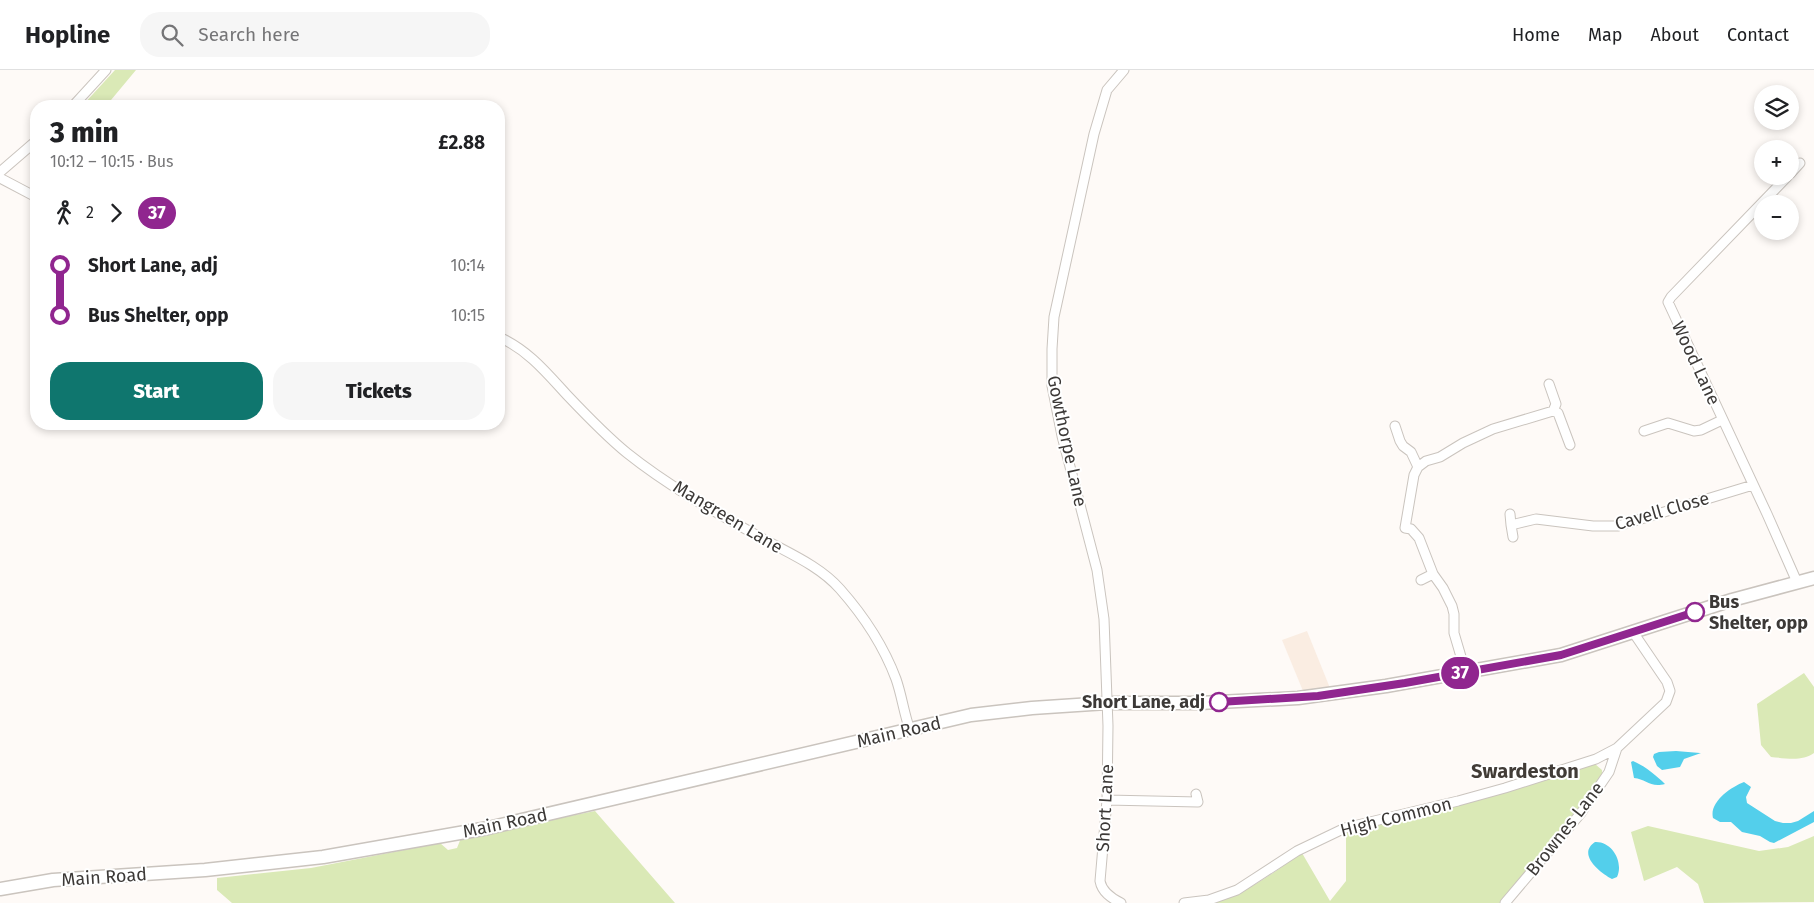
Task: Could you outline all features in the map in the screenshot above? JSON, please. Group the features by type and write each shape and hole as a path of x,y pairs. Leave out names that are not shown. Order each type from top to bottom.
{"main road":[{"name":"Main Road","path":"0,889 53,880 205,870 323,856 488,828 971,715 1032,708 1107,703 1199,703 1318,696 1463,673 1561,655 1732,600 1814,578"}],"street":[{"path":"79,100 106,70"},
{"name":"Gowthorpe Lane","path":"1107,703 1101,593 1062,436 1052,386 1052,349 1054,317 1094,134 1107,90 1124,70"},
{"path":"0,172 30,146"},
{"path":"0,178 30,195"},
{"name":"Wood Lane","path":"1779,185 1669,300 1669,305 1753,484 1796,582"},
{"name":"Mangreen Lane","path":"505,340 512,343 541,366 582,411 628,454 710,509 817,569 839,588 858,610 885,655 896,678 910,730"},
{"path":"1549,384 1556,404 1553,412"},
{"path":"1463,673 1462,660 1454,633 1454,614 1443,588 1433,574 1419,538 1411,528 1405,528 1414,475 1418,467 1426,461 1440,457 1463,443 1493,429 1553,412 1558,413 1570,445"},
{"path":"1644,432 1668,423 1694,431 1701,430 1722,420"},
{"path":"1394,426 1400,441 1411,452 1418,467"},
{"name":"Cavell Close","path":"1511,525 1536,519 1593,526 1618,526 1753,484"},
{"path":"1510,514 1514,537"},
{"path":"1421,580 1433,574"},
{"name":"Brownes Lane","path":"1505,903 1591,800 1609,772 1617,748 1666,702 1670,691 1667,682 1633,632"},
{"name":"Short Lane","path":"1107,703 1107,800 1100,881 1107,894 1121,903"},
{"name":"High Common","path":"1184,903 1209,900 1237,890 1297,851 1345,828 1458,802 1596,759 1617,748"},
{"path":"1107,800 1200,802"}],"shaded area":[{"path":"1307,631 1330,688 1303,691 1282,640"}],"green space":[{"path":"115,70 136,70 111,100 88,100"},
{"path":"1804,673 1814,687 1814,753 1804,758 1771,757 1761,745 1757,704"},
{"path":"1595,764 1602,770 1602,775 1579,811 1501,903 1204,903 1218,901 1243,891 1268,877 1302,853 1330,901 1346,881 1346,830"},
{"path":"595,811 675,903 232,903 217,890 217,878 311,868 440,843 448,850 457,848 461,838"},
{"path":"1648,826 1759,851 1788,847 1814,836 1814,902 1704,903 1698,884 1677,867 1644,881 1631,832"}],"water":[{"path":"1676,751 1701,753 1684,759 1680,767 1662,770 1657,766 1653,757 1654,754"},
{"path":"1633,761 1650,771 1665,784 1656,785 1634,778 1631,762"},
{"path":"1744,782 1751,787 1746,797 1747,803 1775,821 1791,823 1814,811 1814,822 1774,843 1760,836 1742,832 1731,822 1720,822 1713,818 1714,806 1722,796 1733,787"},
{"path":"1595,842 1607,845 1615,854 1619,865 1617,877 1612,879 1601,872 1592,862 1588,852"}],"bus line":[{"name":"37","path":"1219,702 1318,696 1405,683 1561,655 1695,612"}],"place":[{"name":"Bus Shelter, opp","path":"1695,612"},
{"name":"Short Lane, adj","path":"1219,702"}],"district":[{"name":"Swardeston","path":"1525,771"}]}
